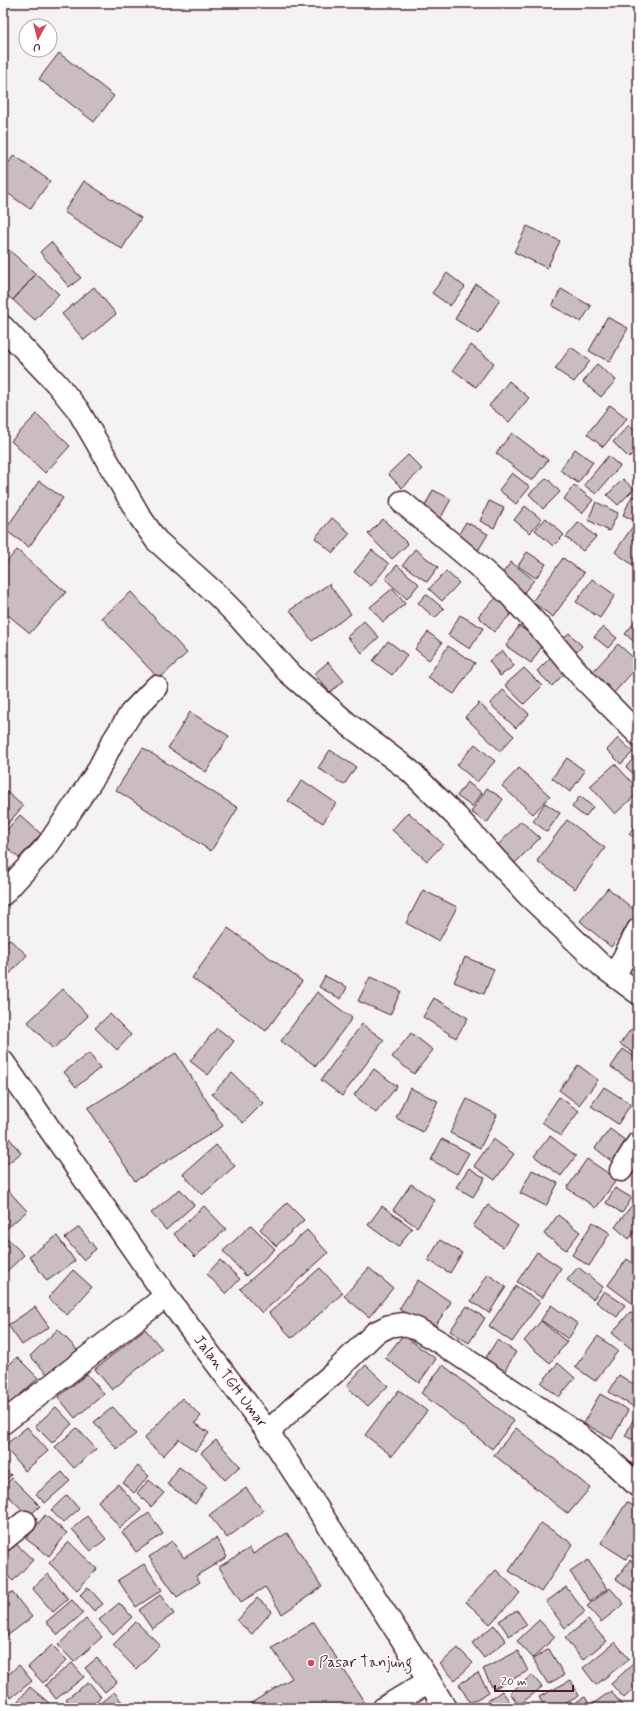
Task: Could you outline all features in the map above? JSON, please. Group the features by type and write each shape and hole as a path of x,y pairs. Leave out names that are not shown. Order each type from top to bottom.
{"street":[{"path":"3,327 57,384 78,410 140,517 156,540 232,609 287,671 348,724 410,771 456,816 528,895 604,968 638,993"},
{"path":"402,502 468,557 508,594 543,631 580,675 638,734"},
{"path":"3,894 47,846 96,774 112,743 131,713 156,687"},
{"path":"615,976 638,930"},
{"name":"Jalan TGH Umar","path":"3,1062 166,1296 268,1432 445,1708"},
{"path":"621,1170 638,1143"},
{"path":"3,1423 166,1296"},
{"path":"268,1432 293,1408 335,1372 375,1333 388,1326 402,1324 417,1329 441,1343 570,1429 609,1459 638,1486"},
{"path":"3,1540 25,1522"},
{"path":"384,1708 429,1681"}],"building":[{"path":"59,53 114,96 94,122 39,79 55,58 58,58"},
{"path":"14,155 50,181 30,209 3,190 3,171"},
{"path":"84,181 141,218 122,249 64,212"},
{"path":"527,226 560,241 547,268 514,252"},
{"path":"51,242 81,278 69,287 40,252"},
{"path":"9,250 36,274 13,300 3,292 3,257"},
{"path":"447,273 465,287 450,306 432,293"},
{"path":"36,274 59,294 35,320 13,300"},
{"path":"476,284 500,299 479,334 455,319"},
{"path":"94,287 116,314 84,340 62,314"},
{"path":"561,289 591,306 581,322 552,306"},
{"path":"607,317 628,328 610,362 589,351"},
{"path":"471,345 494,363 476,387 453,370"},
{"path":"571,347 590,361 574,382 555,369"},
{"path":"597,364 616,380 601,397 583,382"},
{"path":"509,381 529,398 509,422 489,406"},
{"path":"610,405 627,418 603,447 587,434"},
{"path":"37,414 70,446 45,473 11,441"},
{"path":"629,425 638,434 638,449 629,458 613,442"},
{"path":"512,433 548,460 532,481 496,453"},
{"path":"575,449 593,462 578,483 560,470"},
{"path":"408,455 422,469 402,488 388,474"},
{"path":"608,456 620,466 596,494 584,485"},
{"path":"512,473 530,487 516,504 499,490"},
{"path":"547,478 560,492 543,509 529,494"},
{"path":"623,479 634,489 618,505 607,495"},
{"path":"39,481 63,498 29,547 5,530"},
{"path":"574,485 593,500 582,513 564,499"},
{"path":"433,490 451,499 438,523 421,514"},
{"path":"632,496 638,498 638,522 623,515"},
{"path":"489,501 504,508 494,528 480,521"},
{"path":"596,502 618,513 609,531 588,520"},
{"path":"525,506 541,519 530,533 514,520"},
{"path":"332,518 350,533 333,553 315,538"},
{"path":"546,518 564,535 553,546 535,530"},
{"path":"383,519 408,544 392,559 368,534"},
{"path":"466,522 488,534 476,554 454,542"},
{"path":"579,522 596,537 583,551 566,537"},
{"path":"633,526 638,529 638,569 615,552"},
{"path":"415,549 438,567 427,582 403,565"},
{"path":"17,550 66,592 30,633 3,611 3,566"},
{"path":"372,550 389,564 371,586 354,572"},
{"path":"527,552 546,564 536,578 518,566"},
{"path":"563,558 584,573 553,617 532,602"},
{"path":"511,562 534,580 522,595 499,578"},
{"path":"397,565 419,584 407,599 385,579"},
{"path":"446,571 459,583 442,601 429,589"},
{"path":"592,579 615,595 600,618 576,602"},
{"path":"329,584 351,614 312,641 290,610"},
{"path":"393,588 405,604 383,622 370,607"},
{"path":"131,592 187,653 159,679 102,618"},
{"path":"426,594 444,609 435,618 418,603"},
{"path":"497,597 513,612 494,632 478,616"},
{"path":"460,615 483,628 470,649 448,635"},
{"path":"638,618 638,645 625,634"},
{"path":"364,621 379,637 362,653 347,637"},
{"path":"519,626 544,643 531,663 506,646"},
{"path":"603,627 617,638 608,648 594,637"},
{"path":"428,632 442,643 429,660 415,649"},
{"path":"569,633 582,646 573,656 559,642"},
{"path":"388,641 407,655 392,675 373,661"},
{"path":"618,644 638,662 638,666 612,695 589,676"},
{"path":"448,646 475,663 454,694 428,677"},
{"path":"503,651 514,666 500,676 489,661"},
{"path":"550,658 565,673 552,686 537,671"},
{"path":"328,662 344,681 330,692 314,674"},
{"path":"524,668 542,686 524,704 505,685"},
{"path":"503,690 529,714 516,728 490,704"},
{"path":"479,703 514,736 500,751 465,717"},
{"path":"190,712 229,736 206,772 168,748"},
{"path":"618,738 633,752 621,764 607,750"},
{"path":"475,744 495,761 477,782 457,765"},
{"path":"143,748 238,808 211,851 116,790"},
{"path":"330,750 356,767 344,785 318,768"},
{"path":"638,753 638,778 626,767"},
{"path":"567,758 585,771 570,792 552,778"},
{"path":"615,764 638,789 638,793 615,814 590,786"},
{"path":"519,768 550,796 533,814 502,786"},
{"path":"302,780 336,803 323,823 288,801"},
{"path":"467,782 482,793 472,807 457,796"},
{"path":"487,788 503,799 487,823 471,812"},
{"path":"3,789 23,806 5,827 3,825"},
{"path":"580,796 593,807 585,817 572,807"},
{"path":"545,803 560,813 547,832 533,821"},
{"path":"408,812 443,844 427,861 392,830"},
{"path":"20,815 41,834 19,858 3,844 3,834"},
{"path":"567,820 605,848 575,889 537,861"},
{"path":"638,820 638,840 629,834"},
{"path":"521,821 540,838 512,866 494,849"},
{"path":"608,888 638,913 611,947 580,921"},
{"path":"423,890 457,907 439,941 406,923"},
{"path":"228,928 302,981 266,1031 192,978"},
{"path":"9,939 27,955 3,981 3,946"},
{"path":"465,957 494,969 484,994 454,982"},
{"path":"325,976 347,987 341,999 319,987"},
{"path":"370,977 401,991 390,1015 358,1001"},
{"path":"63,989 88,1016 53,1049 28,1022"},
{"path":"317,992 352,1018 316,1066 281,1041"},
{"path":"434,998 468,1018 456,1038 423,1017"},
{"path":"110,1014 131,1035 117,1050 95,1028"},
{"path":"362,1024 384,1040 342,1096 321,1080"},
{"path":"217,1028 234,1041 208,1075 190,1061"},
{"path":"631,1029 638,1034 638,1056 620,1044"},
{"path":"411,1033 433,1050 414,1074 392,1057"},
{"path":"623,1049 638,1059 638,1085 611,1067"},
{"path":"89,1053 100,1068 76,1087 64,1072"},
{"path":"176,1053 223,1126 135,1181 88,1108"},
{"path":"578,1065 598,1080 579,1105 559,1090"},
{"path":"374,1069 397,1086 376,1113 354,1095"},
{"path":"232,1073 263,1103 243,1123 212,1094"},
{"path":"604,1087 631,1104 618,1124 591,1106"},
{"path":"410,1088 438,1101 423,1132 396,1118"},
{"path":"559,1097 579,1111 561,1136 542,1122"},
{"path":"467,1099 497,1115 480,1148 450,1133"},
{"path":"610,1129 630,1144 615,1164 595,1148"},
{"path":"6,1134 21,1153 3,1167 3,1136"},
{"path":"550,1136 576,1156 561,1176 534,1156"},
{"path":"442,1139 469,1153 457,1174 431,1160"},
{"path":"493,1139 514,1154 495,1180 474,1166"},
{"path":"216,1145 235,1166 202,1195 183,1174"},
{"path":"587,1159 617,1179 596,1208 567,1188"},
{"path":"469,1168 485,1178 473,1197 456,1187"},
{"path":"532,1170 558,1183 546,1206 520,1193"},
{"path":"411,1184 435,1200 417,1227 393,1210"},
{"path":"6,1188 27,1211 3,1232 3,1191"},
{"path":"615,1188 632,1198 622,1213 606,1203"},
{"path":"180,1189 194,1205 166,1230 151,1213"},
{"path":"287,1203 304,1220 276,1246 260,1229"},
{"path":"488,1205 518,1226 503,1247 473,1226"},
{"path":"632,1205 638,1210 638,1227 629,1239 615,1227"},
{"path":"204,1206 226,1229 195,1257 174,1234"},
{"path":"382,1206 412,1228 398,1247 368,1225"},
{"path":"558,1215 580,1232 566,1250 544,1234"},
{"path":"593,1222 610,1233 589,1266 572,1255"},
{"path":"251,1225 275,1249 246,1276 223,1251"},
{"path":"79,1227 96,1249 83,1260 65,1238"},
{"path":"307,1230 328,1253 262,1313 240,1289"},
{"path":"57,1236 75,1261 47,1281 29,1256"},
{"path":"6,1237 24,1255 3,1275 3,1239"},
{"path":"440,1240 462,1253 450,1273 428,1260"},
{"path":"537,1252 561,1268 542,1298 517,1282"},
{"path":"627,1259 638,1267 638,1295 632,1303 608,1285"},
{"path":"220,1260 240,1279 226,1294 207,1274"},
{"path":"578,1267 603,1287 593,1299 567,1280"},
{"path":"320,1268 343,1293 292,1338 269,1313"},
{"path":"369,1268 393,1288 369,1317 344,1296"},
{"path":"73,1270 92,1287 67,1315 48,1298"},
{"path":"488,1274 506,1287 489,1313 471,1301"},
{"path":"418,1280 451,1302 432,1331 399,1309"},
{"path":"516,1286 540,1302 512,1342 489,1326"},
{"path":"604,1291 625,1305 617,1317 596,1302"},
{"path":"551,1305 578,1324 568,1339 541,1320"},
{"path":"467,1306 485,1318 469,1343 450,1331"},
{"path":"35,1307 49,1327 22,1345 8,1325"},
{"path":"630,1312 638,1318 638,1347 634,1351 612,1333"},
{"path":"541,1321 567,1342 550,1363 524,1341"},
{"path":"58,1329 80,1353 52,1379 30,1356"},
{"path":"145,1329 162,1349 112,1390 95,1369"},
{"path":"403,1335 436,1359 419,1383 385,1358"},
{"path":"598,1336 618,1351 595,1381 575,1367"},
{"path":"497,1340 516,1352 504,1372 485,1359"},
{"path":"17,1357 38,1378 10,1405 3,1399 3,1371"},
{"path":"558,1363 575,1378 559,1397 541,1383"},
{"path":"366,1365 388,1386 368,1406 346,1386"},
{"path":"443,1365 514,1421 492,1449 421,1393"},
{"path":"87,1374 104,1394 75,1418 58,1397"},
{"path":"619,1375 638,1387 638,1400 634,1407 609,1392"},
{"path":"399,1390 427,1411 392,1456 365,1435"},
{"path":"600,1394 628,1410 612,1439 583,1423"},
{"path":"182,1398 201,1416 195,1423 209,1433 195,1451 179,1439 163,1456 144,1439"},
{"path":"56,1407 72,1424 52,1443 35,1426"},
{"path":"113,1407 136,1434 117,1449 94,1422"},
{"path":"638,1412 638,1442 625,1436"},
{"path":"27,1427 48,1451 25,1471 4,1446"},
{"path":"77,1428 96,1449 74,1468 55,1447"},
{"path":"516,1428 590,1488 568,1514 494,1455"},
{"path":"216,1440 240,1466 225,1480 201,1453"},
{"path":"138,1466 149,1476 134,1493 123,1483"},
{"path":"3,1467 11,1475 3,1483"},
{"path":"179,1467 207,1487 195,1504 167,1484"},
{"path":"62,1472 70,1481 45,1503 36,1494"},
{"path":"12,1478 40,1506 29,1516 3,1491 3,1487"},
{"path":"149,1480 164,1493 151,1507 137,1493"},
{"path":"118,1484 141,1510 120,1528 98,1501"},
{"path":"246,1488 263,1511 227,1538 209,1515"},
{"path":"67,1495 79,1509 63,1523 51,1510"},
{"path":"627,1502 638,1509 638,1561 629,1555 626,1559 601,1543"},
{"path":"149,1513 163,1534 136,1552 122,1532"},
{"path":"45,1515 67,1533 49,1556 26,1539"},
{"path":"87,1516 106,1539 91,1551 72,1529"},
{"path":"541,1523 573,1544 541,1592 509,1571"},
{"path":"287,1533 322,1587 282,1614 265,1587 241,1602 219,1567 250,1548 253,1554"},
{"path":"216,1538 227,1557 196,1576 200,1582 177,1597 149,1557 172,1541 184,1558"},
{"path":"13,1541 33,1560 13,1581 3,1572 3,1552"},
{"path":"69,1542 97,1569 77,1590 49,1563"},
{"path":"588,1560 607,1589 590,1601 570,1572"},
{"path":"630,1560 638,1566 638,1595 616,1579"},
{"path":"144,1564 162,1590 136,1607 118,1580"},
{"path":"496,1570 520,1593 490,1624 466,1602"},
{"path":"48,1574 68,1599 53,1612 32,1588"},
{"path":"88,1587 103,1604 94,1611 80,1595"},
{"path":"566,1587 585,1612 565,1628 546,1602"},
{"path":"610,1588 624,1604 601,1622 587,1606"},
{"path":"12,1592 32,1617 7,1636 3,1631 3,1598"},
{"path":"160,1595 174,1614 152,1629 139,1610"},
{"path":"257,1598 272,1611 252,1634 237,1621"},
{"path":"72,1600 83,1613 58,1635 46,1622"},
{"path":"119,1603 132,1617 113,1635 99,1620"},
{"path":"517,1610 527,1625 509,1636 499,1621"},
{"path":"86,1619 102,1637 74,1662 58,1645"},
{"path":"539,1620 555,1637 533,1658 517,1641"},
{"path":"588,1620 606,1641 583,1660 565,1638"},
{"path":"136,1622 160,1645 136,1669 113,1645"},
{"name":"Pasar Tanjung","path":"314,1622 366,1705 361,1708 243,1708 292,1678 272,1648"},
{"path":"494,1625 506,1641 484,1658 472,1643"},
{"path":"615,1642 629,1659 596,1685 583,1668"},
{"path":"52,1645 67,1660 43,1683 28,1667"},
{"path":"458,1648 473,1663 455,1680 440,1664"},
{"path":"549,1649 564,1675 548,1684 533,1659"},
{"path":"518,1651 528,1671 493,1689 483,1669"},
{"path":"97,1658 117,1682 105,1692 85,1668"},
{"path":"72,1663 84,1677 56,1699 45,1685"},
{"path":"634,1663 638,1667 638,1685 624,1698 611,1684"},
{"path":"19,1665 32,1681 11,1698 3,1688 3,1679"},
{"path":"478,1673 489,1692 470,1703 459,1684"},
{"path":"532,1675 542,1687 519,1705 510,1693"},
{"path":"571,1680 579,1696 557,1708 545,1708 539,1697"},
{"path":"89,1682 101,1697 87,1708 73,1708 66,1699"},
{"path":"30,1687 49,1703 45,1708 12,1708"},
{"path":"502,1691 514,1708 490,1708 486,1702"},
{"path":"611,1691 624,1708 598,1708 594,1703"},
{"path":"114,1692 127,1708 94,1708"},
{"path":"585,1697 591,1708 565,1708"}],"place":[{"name":"Pasar Tanjung","path":"311,1663"}]}
